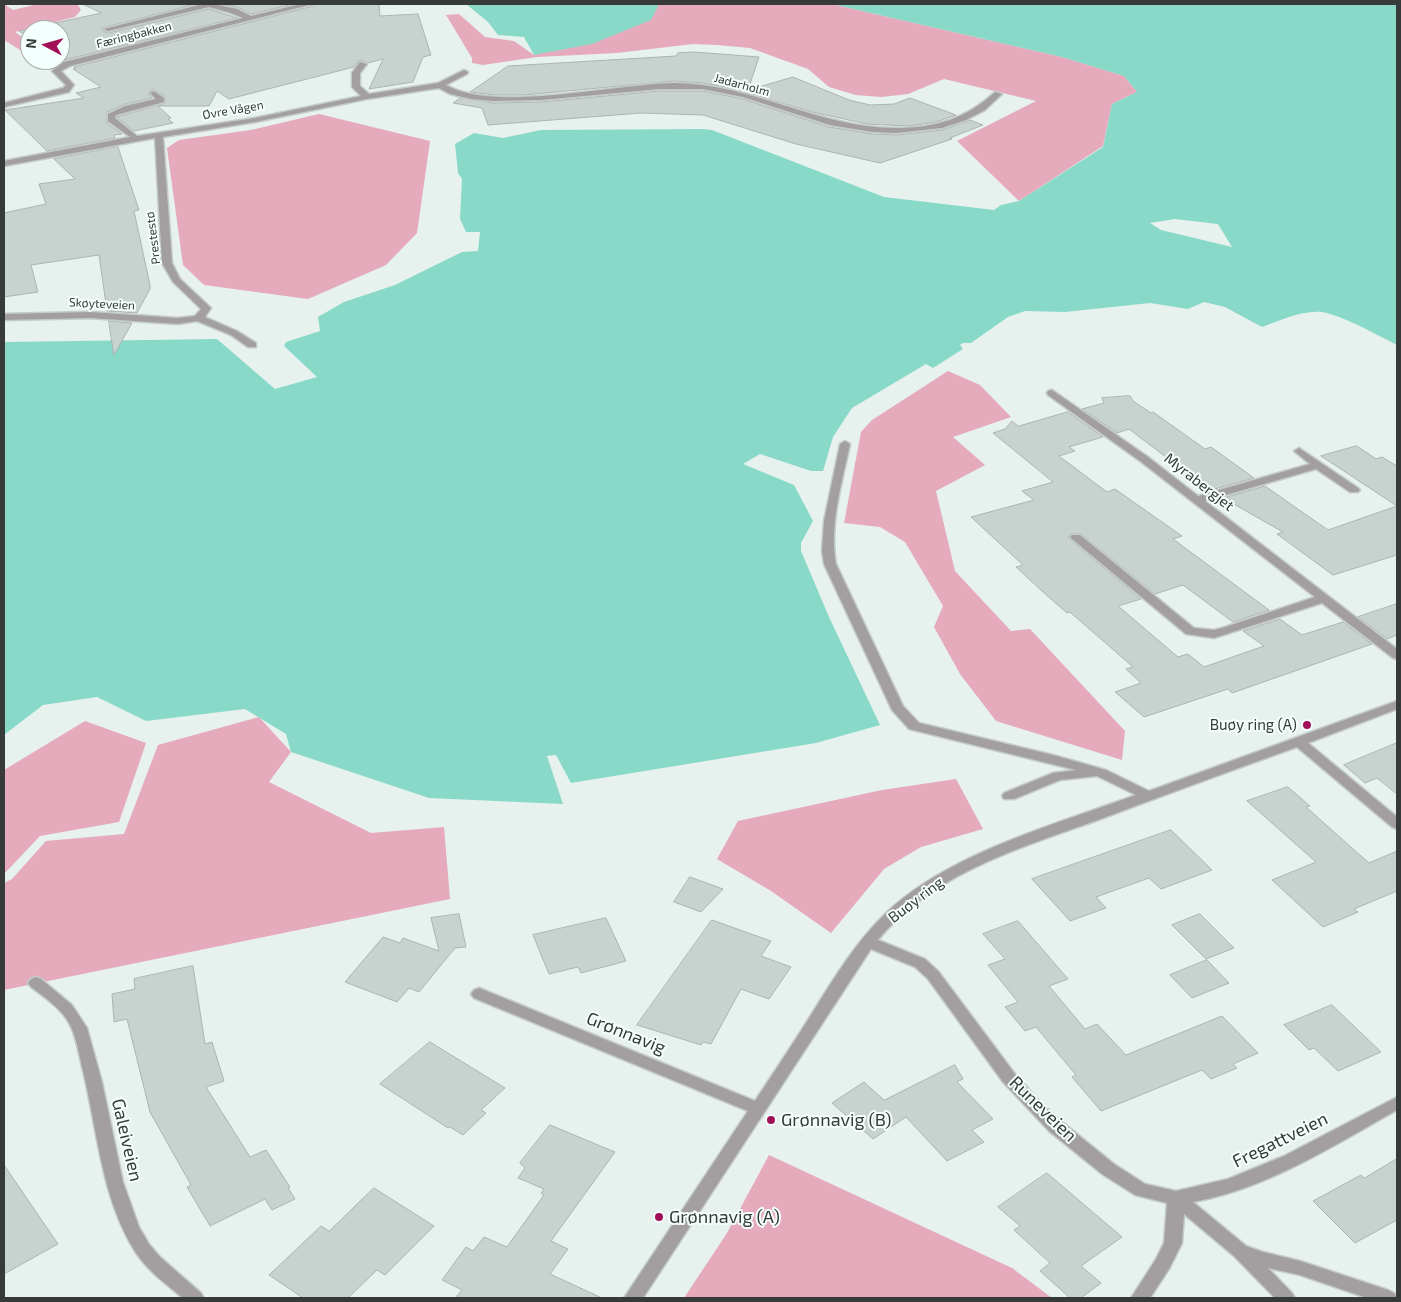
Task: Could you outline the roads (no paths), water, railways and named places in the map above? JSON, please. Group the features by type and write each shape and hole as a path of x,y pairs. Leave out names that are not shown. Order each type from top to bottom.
{"street":[{"path":"108,29 208,4 234,11 249,18"},
{"name":"Færingbakken","path":"4,105 66,90 70,85 69,81 56,71 67,64 309,4"},
{"path":"363,64 356,73 356,87 367,97"},
{"name":"Øvre Vågen","path":"8,163 134,139 255,120 367,97 440,85 464,72"},
{"name":"Jadarholm","path":"440,85 446,90 456,93 505,100 666,86 704,87 731,92 836,124 861,129 891,130 922,129 945,125 982,107 998,94"},
{"path":"134,139 133,135 111,119 112,114 123,109 161,100 154,93"},
{"name":"Prestestø","path":"158,136 167,263 176,280 206,308 204,313 198,318"},
{"path":"4,154 8,163"},
{"name":"Skøyteveien","path":"4,317 81,315 178,321 189,321 198,318"},
{"path":"198,318 234,333 252,345"},
{"name":"Myrabergjet","path":"1052,393 1325,598 1397,655"},
{"path":"845,444 829,526 827,554 894,700 907,720 914,726 1101,772 1149,796"},
{"path":"1300,451 1354,490"},
{"path":"1195,500 1318,465"},
{"path":"1076,537 1190,631 1214,634 1325,598"},
{"name":"Buøy ring","path":"633,1298 759,1109 829,999 869,942 885,922 902,906 932,884 989,856 1238,763 1300,743 1397,705"},
{"path":"1300,743 1397,824"},
{"path":"1009,796 1058,776 1101,772"},
{"name":"Runeveien","path":"869,942 920,963 933,975 1009,1078 1055,1126 1108,1170 1141,1190 1176,1198 1240,1251 1286,1298"},
{"name":"Galeiveien","path":"36,983 54,997 75,1019 83,1040 121,1203 133,1231 143,1249 195,1298"},
{"name":"Grønnavig","path":"478,994 759,1109"},
{"name":"Fregattveien","path":"1176,1198 1212,1192 1254,1176 1397,1103"},
{"path":"1140,1298 1163,1264 1173,1243 1176,1198"},
{"name":"Runeveien","path":"1240,1251 1261,1259 1300,1268 1388,1298"}],"place":[{"name":"Buøy ring (A)","path":"1307,725"},
{"name":"Grønnavig (B)","path":"771,1120"},
{"name":"Grønnavig (A)","path":"659,1217"}]}
